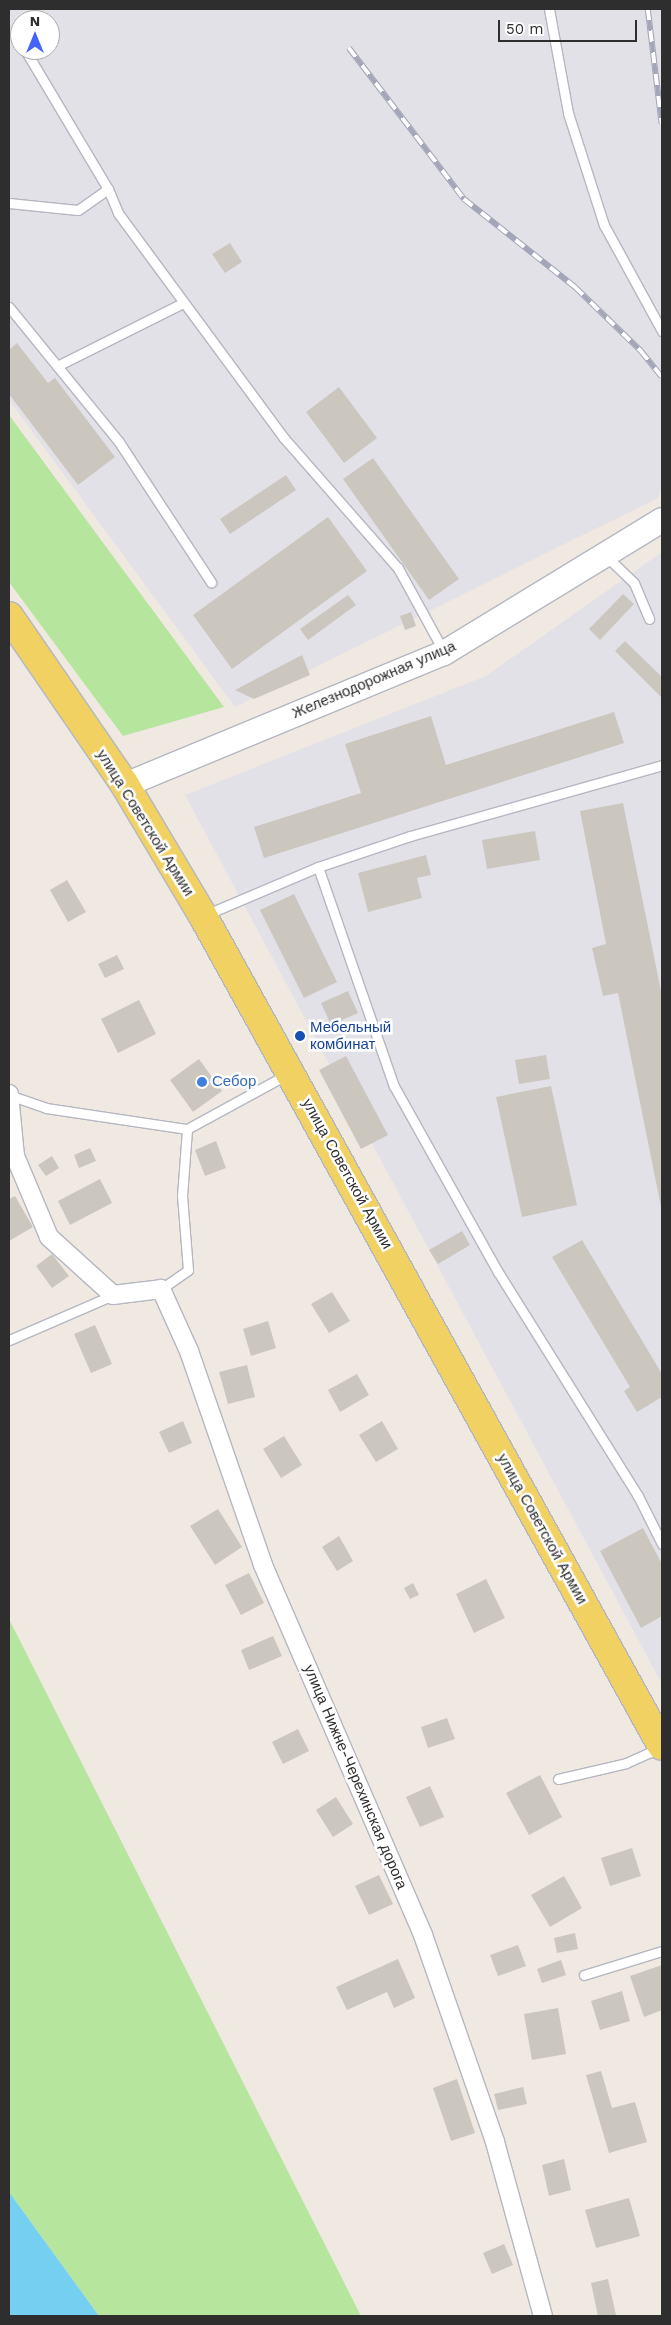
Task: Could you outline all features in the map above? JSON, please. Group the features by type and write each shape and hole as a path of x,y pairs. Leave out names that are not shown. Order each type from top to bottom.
{"main road":[{"name":"улица Советской Армии","path":"9,616 125,785 202,916 291,1073 662,1746"}],"street":[{"name":"Железнодорожная улица","path":"125,785 444,653 662,520"},
{"path":"9,1095 15,1156 49,1237 113,1295 160,1289"},
{"name":"улица Нижне-Черехинская дорога","path":"160,1289 188,1351 263,1566 423,1935 495,2142 543,2316"}],"lane":[{"path":"550,9 568,113 604,225 662,331"},
{"path":"31,60 108,188 118,213 284,438 398,568 444,653"},
{"path":"9,203 78,210 108,188"},
{"path":"57,366 183,303"},
{"path":"9,307 119,442 211,582"},
{"path":"605,555 634,583 649,619"},
{"path":"202,916 318,867 410,836 662,764"},
{"path":"318,867 394,1086 498,1272 638,1496 662,1544"},
{"path":"9,1095 46,1108 187,1129 291,1073"},
{"path":"160,1289 188,1270 182,1196 187,1129"},
{"path":"9,1340 113,1295"},
{"path":"558,1779 626,1763 662,1746"},
{"path":"584,1975 662,1951"}],"shaded area":[{"path":"9,9 662,9 662,486 658,498 235,707 9,400"},
{"path":"662,552 662,1684 185,795 486,676"}],"green space":[{"path":"9,415 224,707 123,736 9,582"},
{"path":"9,1619 361,2316 99,2316 9,2192"}],"water":[{"path":"9,2192 99,2316 9,2316"}],"building":[{"path":"230,243 242,262 225,273 212,254"},
{"path":"17,343 48,383 55,378 115,457 78,485 9,394 9,350"},
{"path":"339,387 377,438 344,463 306,412"},
{"path":"373,458 459,579 429,600 343,479"},
{"path":"286,475 296,490 230,534 220,519"},
{"path":"328,517 367,571 232,669 193,615"},
{"path":"623,594 634,604 600,640 589,629"},
{"path":"348,595 356,605 308,640 300,629"},
{"path":"411,612 416,626 405,630 400,616"},
{"path":"625,641 662,677 662,698 615,651"},
{"path":"302,655 310,675 254,699 235,690"},
{"path":"614,712 624,743 264,858 254,827 361,793 345,744 431,716 446,765"},
{"path":"623,803 662,996 661,1207 618,993 603,996 592,948 606,944 580,811"},
{"path":"535,831 540,860 487,869 482,840"},
{"path":"426,855 431,875 417,878 422,898 368,912 358,873"},
{"path":"67,880 86,912 68,922 50,890"},
{"path":"294,894 337,982 304,998 260,910"},
{"path":"117,955 124,969 105,978 98,964"},
{"path":"348,991 358,1013 331,1025 321,1003"},
{"path":"139,1000 156,1034 118,1053 101,1019"},
{"path":"546,1055 550,1079 519,1084 515,1060"},
{"path":"346,1056 388,1135 361,1149 319,1070"},
{"path":"199,1059 222,1091 193,1112 170,1080"},
{"path":"551,1086 577,1205 522,1217 496,1097"},
{"path":"216,1141 226,1168 205,1176 195,1150"},
{"path":"90,1148 96,1161 79,1168 74,1155"},
{"path":"52,1156 59,1168 46,1176 38,1165"},
{"path":"100,1179 112,1203 70,1225 58,1201"},
{"path":"15,1196 33,1227 9,1241 9,1199"},
{"path":"462,1231 470,1245 438,1264 429,1250"},
{"path":"582,1240 662,1374 662,1397 637,1412 624,1391 630,1387 552,1257"},
{"path":"52,1254 69,1276 52,1288 36,1266"},
{"path":"332,1292 350,1321 329,1333 311,1304"},
{"path":"268,1321 276,1348 251,1356 243,1329"},
{"path":"95,1325 112,1364 91,1373 74,1334"},
{"path":"247,1365 255,1397 228,1404 219,1372"},
{"path":"357,1374 369,1395 340,1412 328,1390"},
{"path":"183,1421 192,1443 169,1453 159,1432"},
{"path":"382,1421 398,1449 376,1462 359,1435"},
{"path":"284,1436 302,1465 281,1478 263,1449"},
{"path":"218,1509 242,1547 215,1565 190,1526"},
{"path":"643,1528 662,1564 662,1616 641,1628 600,1551"},
{"path":"339,1536 353,1561 337,1571 322,1547"},
{"path":"249,1573 264,1603 241,1615 225,1585"},
{"path":"486,1579 505,1618 474,1633 456,1594"},
{"path":"413,1583 419,1595 410,1599 404,1588"},
{"path":"273,1636 282,1656 249,1670 241,1650"},
{"path":"447,1718 455,1739 428,1748 421,1727"},
{"path":"298,1729 309,1751 283,1764 272,1742"},
{"path":"540,1775 562,1817 529,1835 506,1793"},
{"path":"430,1786 444,1817 420,1827 406,1797"},
{"path":"336,1797 353,1824 333,1837 316,1810"},
{"path":"632,1848 641,1876 610,1886 601,1858"},
{"path":"379,1875 393,1904 369,1915 355,1886"},
{"path":"564,1876 582,1908 550,1927 531,1895"},
{"path":"575,1933 578,1949 557,1953 554,1938"},
{"path":"518,1945 526,1966 498,1976 490,1955"},
{"path":"398,1959 415,1998 394,2008 387,1992 347,2010 336,1987"},
{"path":"561,1960 566,1975 542,1983 537,1969"},
{"path":"662,1965 662,2010 644,2017 630,1976"},
{"path":"622,1991 630,2021 600,2030 591,2001"},
{"path":"558,2008 566,2054 532,2060 524,2014"},
{"path":"601,2071 612,2108 635,2102 647,2142 609,2153 586,2075"},
{"path":"457,2079 475,2133 451,2141 433,2088"},
{"path":"523,2087 527,2104 498,2110 494,2094"},
{"path":"564,2159 571,2190 549,2196 542,2165"},
{"path":"629,2198 640,2236 596,2248 585,2210"},
{"path":"504,2244 513,2265 492,2274 483,2253"},
{"path":"608,2279 616,2315 598,2316 591,2283"}],"railway":[{"path":"648,9 662,124"},
{"path":"349,48 464,199 575,287 641,351 662,377"}],"place":[{"name":"Мебельный комбинат","path":"300,1036"},
{"name":"Себор","path":"202,1082"}]}
